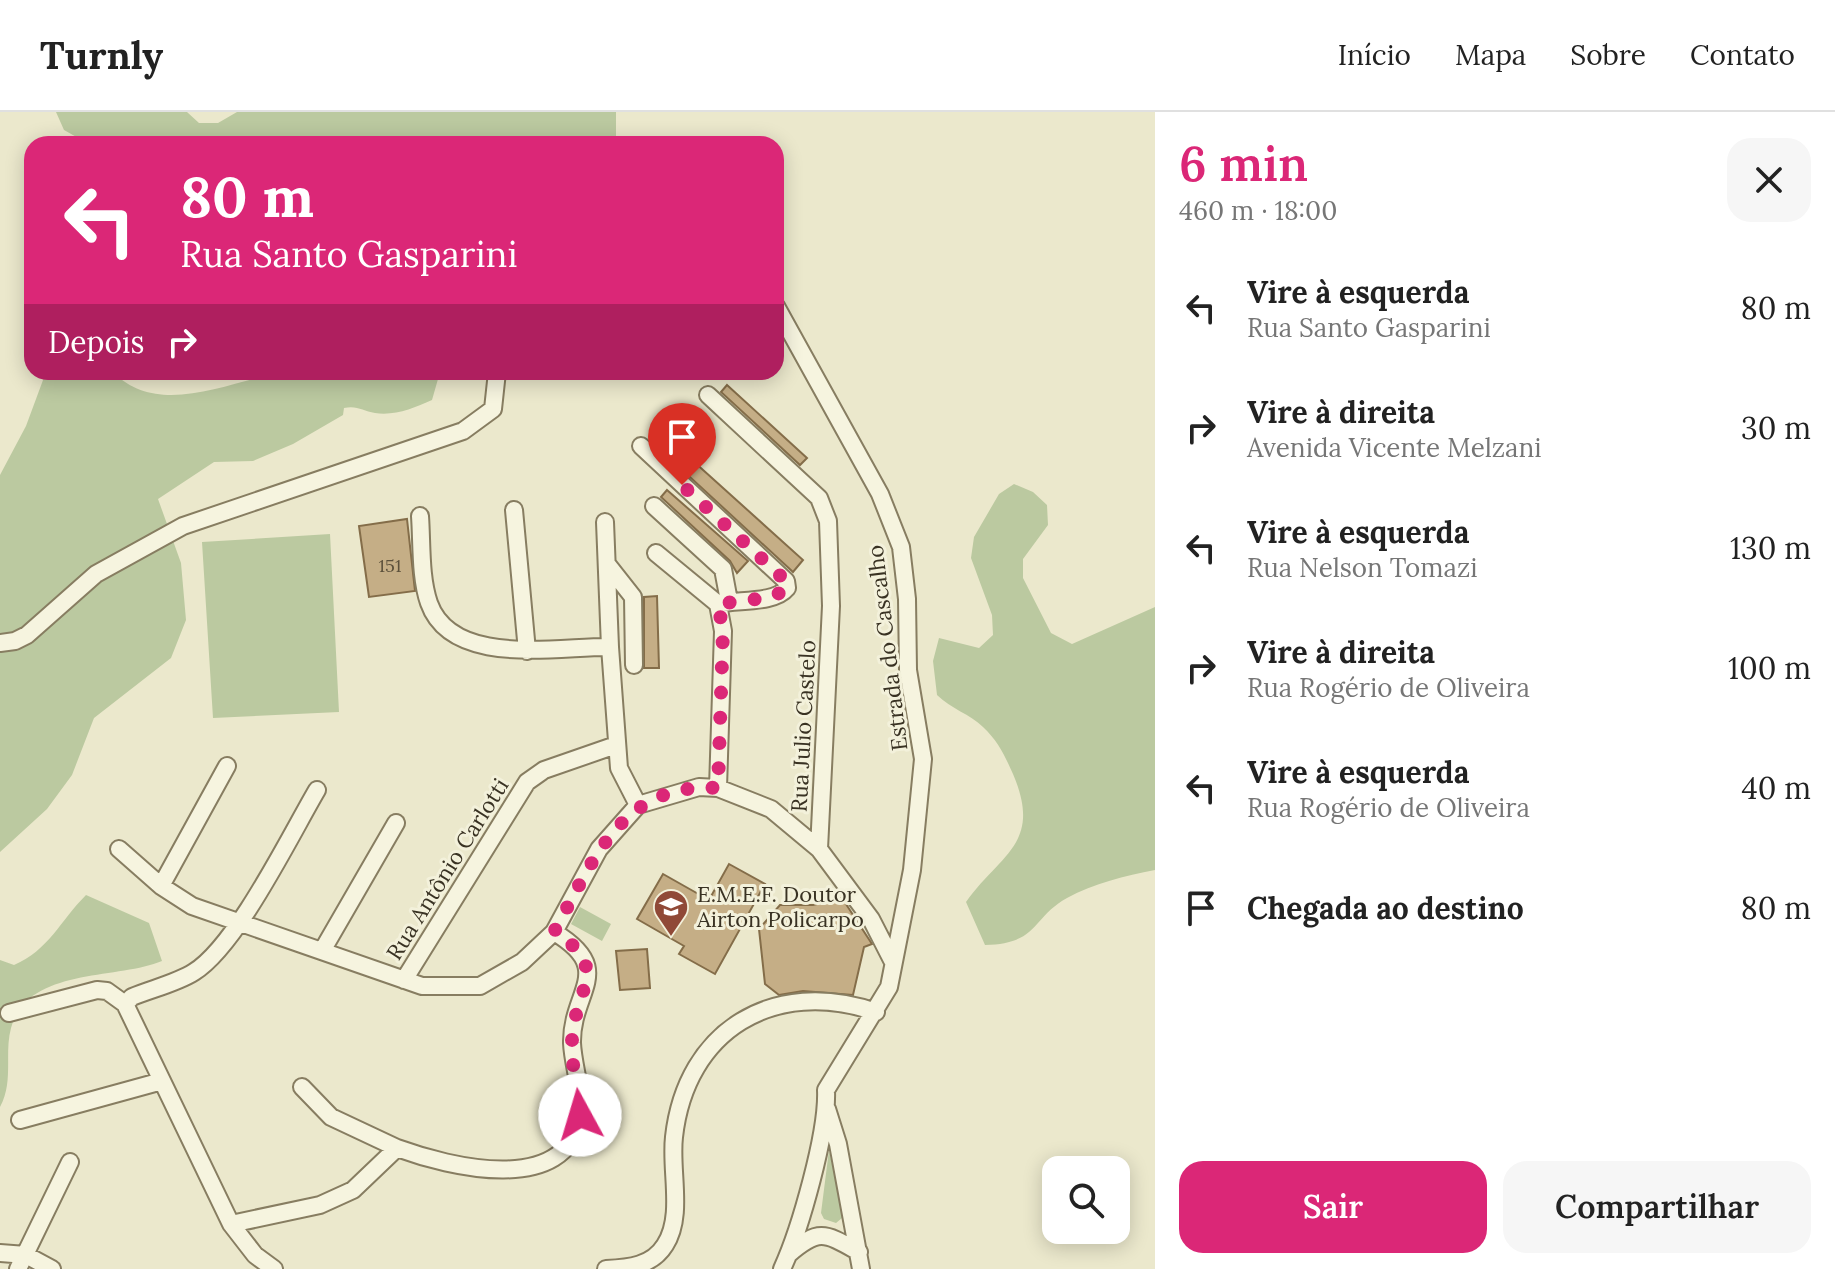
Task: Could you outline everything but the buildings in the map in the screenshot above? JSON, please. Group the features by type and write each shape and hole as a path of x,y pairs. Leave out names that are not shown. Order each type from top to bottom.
{"street":[{"name":"Estrada do Cascalho","path":"784,320 880,494 901,547 907,599 908,670 923,759 912,870 889,987 830,1082 827,1108 785,1262"},
{"path":"0,643 27,635 96,574 183,526 474,425 493,409 496,380"},
{"name":"Rua Julio Castelo","path":"708,395 819,498 828,521 831,606 819,849"},
{"path":"641,446 786,581 787,588 773,597 723,602 656,553"},
{"path":"654,506 723,569 718,788"},
{"path":"514,510 527,651"},
{"path":"420,516 427,593 440,621 450,631 475,643 527,651 610,647"},
{"path":"605,522 616,745 619,768 638,805"},
{"path":"607,564 633,597 634,665"},
{"name":"Rua Antônio Carlotti","path":"404,980 527,782 544,770 616,745"},
{"path":"161,886 227,766"},
{"path":"119,849 161,886 192,906 422,986 480,986 522,962 554,932 599,849 638,805 699,787 718,788 771,809 819,849 878,930 894,963"},
{"path":"125,1004 132,997 195,972 240,922 317,790"},
{"path":"322,951 396,823"},
{"path":"302,1087 331,1117 424,1158 527,1169 547,1163 572,1140 580,1115 572,1040 587,982 583,954 554,932"},
{"path":"9,1013 97,990 107,991 125,1004 231,1224 255,1255 274,1269"},
{"path":"606,1269 636,1267 655,1256 674,1227 674,1138 681,1104 696,1062 718,1036 743,1019 779,1007 821,1004 859,1006 876,1012"},
{"path":"20,1120 162,1081"},
{"path":"827,1108 838,1144 861,1269"},
{"path":"231,1224 320,1205 353,1190 397,1148"},
{"path":"22,1262 70,1162"},
{"path":"785,1262 809,1237 820,1234 833,1237 859,1252"},
{"path":"0,1253 52,1269"}],"green space":[{"path":"56,112 187,112 199,123 218,123 237,112 616,112 616,136 75,136 64,130"},
{"path":"43,380 124,380 152,393 174,395 197,393 250,380 438,380 432,400 390,413 344,408 343,415 293,444 253,461 214,462 158,499 181,563 186,620 171,658 94,718 72,775 47,809 0,852 0,475 26,426"},
{"path":"1014,484 1033,492 1047,505 1048,525 1023,559 1023,578 1051,633 1072,644 1155,607 1155,870 1088,888 1055,906 1033,929 1016,940 985,945 966,902 1014,846 1023,817 1021,798 1010,767 993,738 978,722 937,695 933,661 939,638 979,648 993,635 992,615 971,558 974,537 999,494"},
{"path":"330,534 339,712 213,718 202,542"},
{"path":"86,895 149,923 162,961 76,979 35,994 20,1008 11,1028 7,1087 0,1107 0,960 14,965 26,959 53,934"},
{"path":"580,907 611,924 602,941 571,924"},
{"path":"829,1150 842,1211 842,1218 836,1223 824,1219 821,1213"}],"place":[{"name":"E.M.E.F. Doutor Airton Policarpo","path":"671,938"}],"route":[{"path":"580,1115 572,1040 587,982 587,967 583,954 554,932 599,849 638,805 699,787 718,788 723,631 718,604 773,597 787,588 786,581 682,485"}]}
